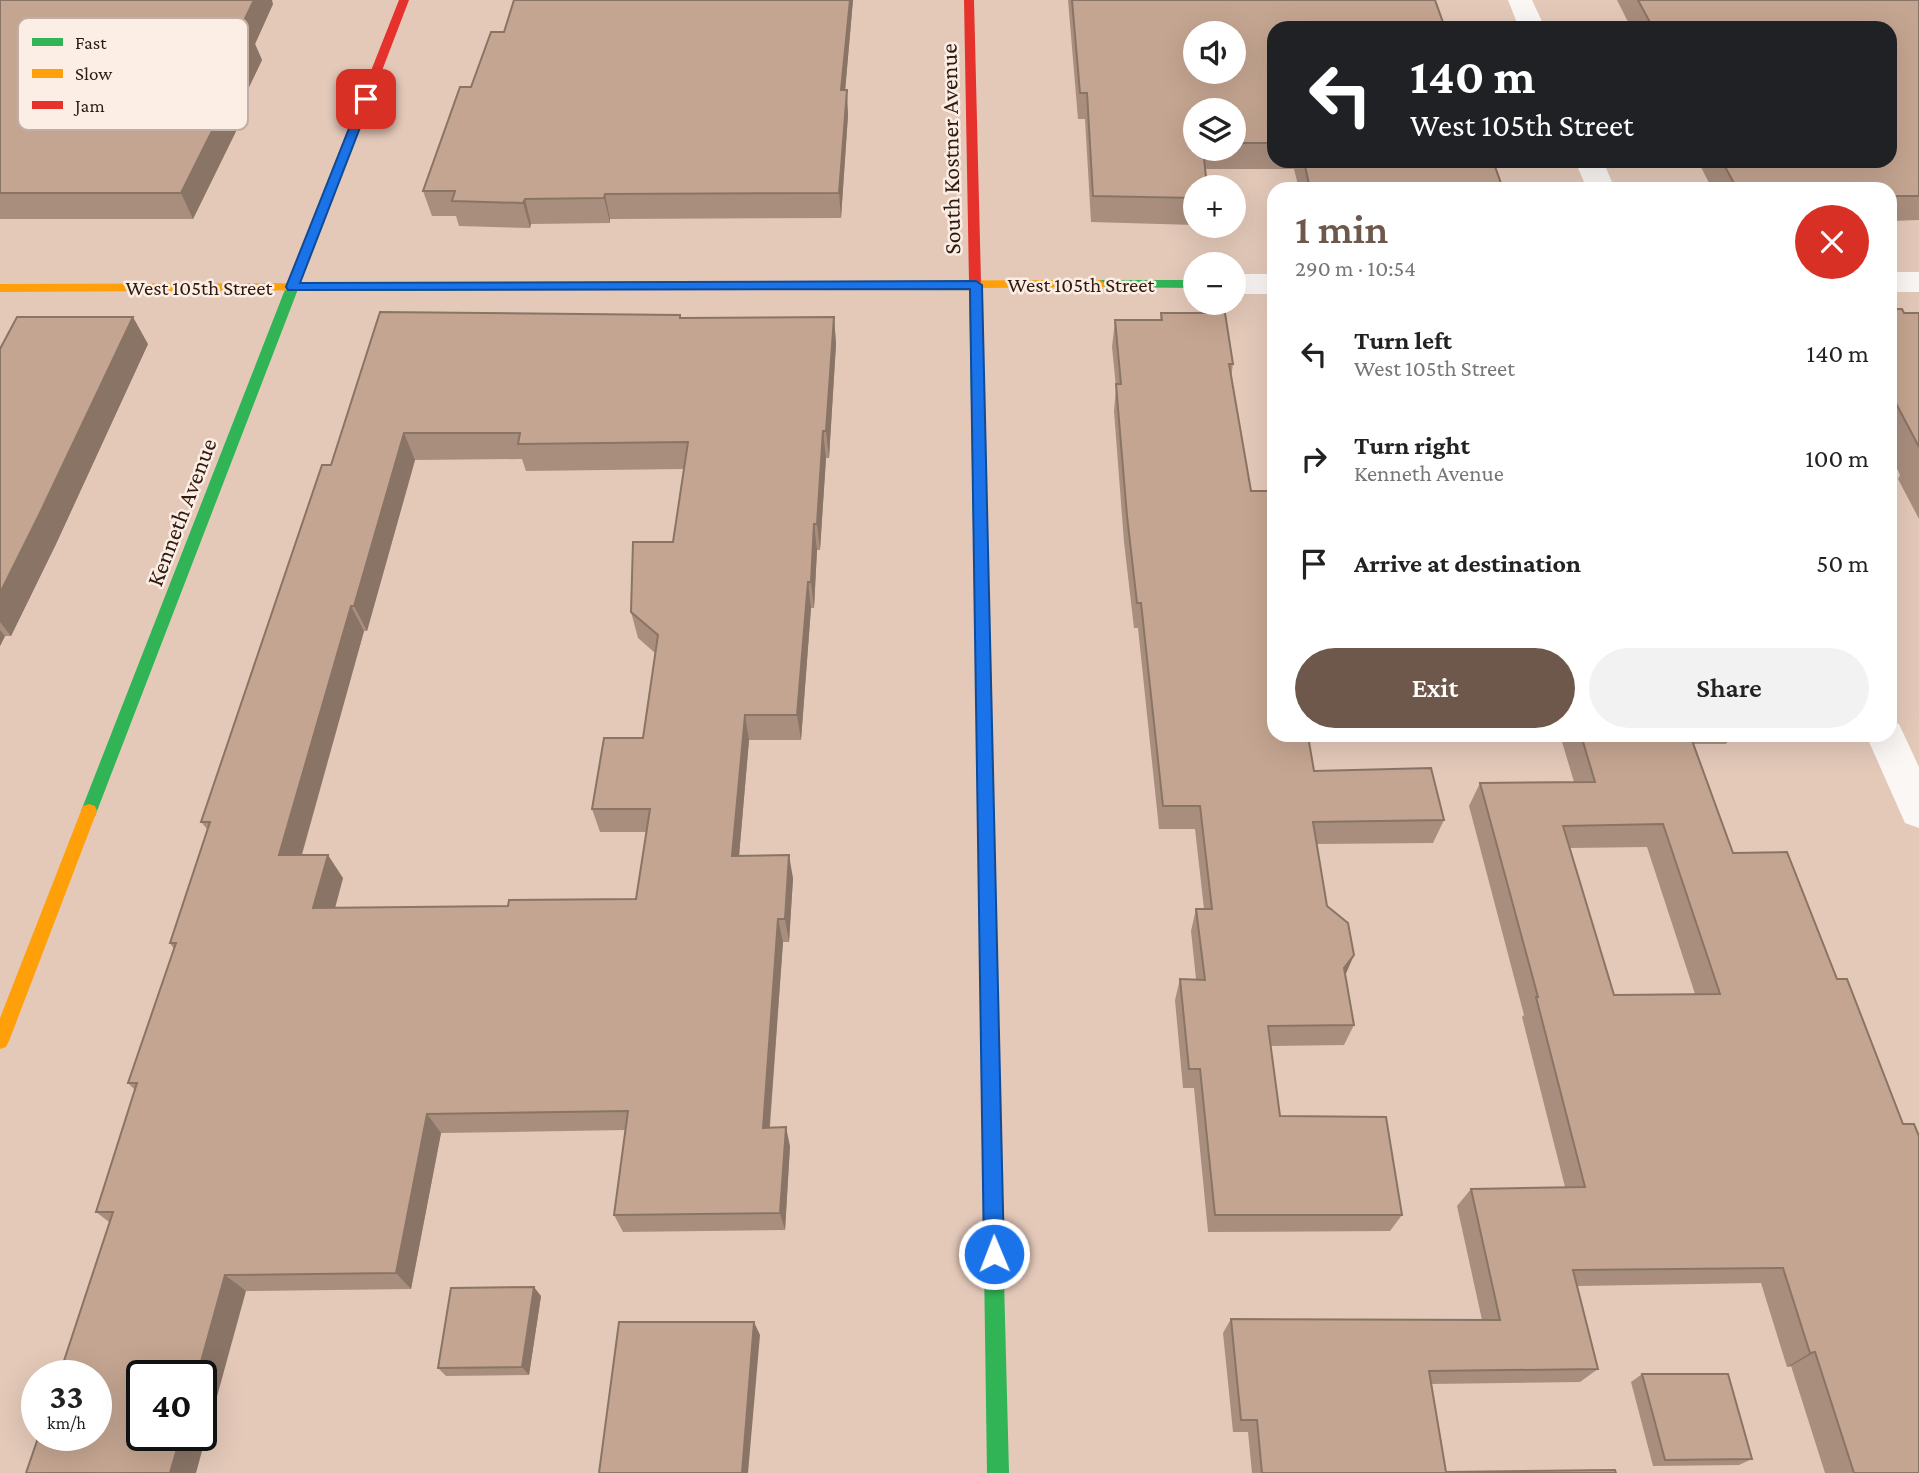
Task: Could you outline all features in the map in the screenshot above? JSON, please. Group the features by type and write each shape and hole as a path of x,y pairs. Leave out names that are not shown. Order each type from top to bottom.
{"street":[{"name":"Kenneth Avenue","path":"0,1041 404,0"},
{"name":"South Kostner Avenue","path":"969,0 998,1473"},
{"path":"1520,0 1529,21"},
{"path":"1897,282 1919,282"},
{"name":"West 105th Street","path":"0,288 1183,284"},
{"path":"1246,284 1267,284"},
{"path":"1888,742 1919,811"}],"building":[{"path":"0,0 254,0 245,18 18,18 18,130 212,130 181,193 0,193"},
{"path":"514,0 850,0 841,90 847,90 839,193 605,194 604,198 525,199 523,203 452,201 455,191 423,191 460,87 471,87 491,32 504,32"},
{"path":"1072,0 1435,0 1442,21 1267,21 1267,143 1246,143 1246,98 1183,98 1183,161 1204,161 1206,175 1183,175 1183,198 1093,196 1087,93 1080,93"},
{"path":"1638,0 1919,0 1919,196 1897,196 1897,182 1733,182 1726,168 1897,168 1897,21 1649,21"},
{"path":"1306,168 1496,168 1500,182 1308,182"},
{"path":"1897,309 1902,309 1904,313 1919,313 1919,447 1897,405"},
{"path":"380,312 680,315 680,318 834,317 826,431 823,431 817,524 814,524 811,582 808,582 797,715 745,715 732,856 789,855 785,919 778,919 763,1128 786,1127 780,1213 614,1215 628,1111 427,1114 396,1273 225,1275 201,1360 126,1360 126,1451 176,1451 170,1473 26,1473 34,1451 112,1451 112,1360 64,1360 113,1212 96,1212 137,1083 128,1083 176,943 170,943 210,822 201,822 322,465 331,465","holes":["404,433 520,433 518,444 688,442 673,542 633,542 631,612 658,635 643,738 604,738 592,809 650,809 636,899 509,900 508,906 313,908 328,855 279,855"]},
{"path":"1161,313 1225,315 1233,364 1229,364 1251,491 1267,491 1267,742 1309,742 1314,771 1431,768 1444,820 1313,822 1327,906 1348,923 1354,955 1344,968 1354,1025 1268,1026 1280,1116 1386,1117 1402,1215 1215,1215 1200,1069 1189,1069 1180,979 1205,980 1196,909 1212,909 1200,806 1163,806 1141,603 1137,603 1127,516 1116,384 1121,384 1115,320 1162,320"},
{"path":"17,317 133,317 0,593 0,349"},
{"path":"1583,742 1693,742 1733,853 1787,852 1837,979 1847,979 1903,1124 1914,1124 1919,1136 1919,1473 1854,1473 1815,1352 1810,1353 1783,1268 1573,1270 1598,1369 1429,1371 1446,1472 1615,1470 1616,1473 1262,1473 1257,1420 1241,1420 1231,1319 1500,1320 1471,1189 1585,1187 1538,997 1480,783 1595,782","holes":["1663,824 1720,994 1614,995 1563,826"]},
{"path":"534,1287 522,1367 438,1368 451,1288"},
{"path":"619,1322 754,1322 742,1473 599,1473"},
{"path":"1642,1374 1728,1374 1752,1459 1665,1460"}],"traffic: fast":[{"path":"89,811 346,149"},
{"path":"975,282 987,896"},
{"path":"1100,284 1183,284"},
{"path":"361,287 829,285"},
{"path":"991,1126 998,1473"}],"traffic: slow":[{"path":"829,285 1100,284"},
{"path":"0,288 361,287"},
{"path":"0,1041 89,811"},
{"path":"987,896 991,1126"}],"traffic: jam":[{"path":"346,149 404,0"},
{"path":"969,0 975,282"}],"route":[{"path":"366,99 293,287 976,285 994,1254"}]}
